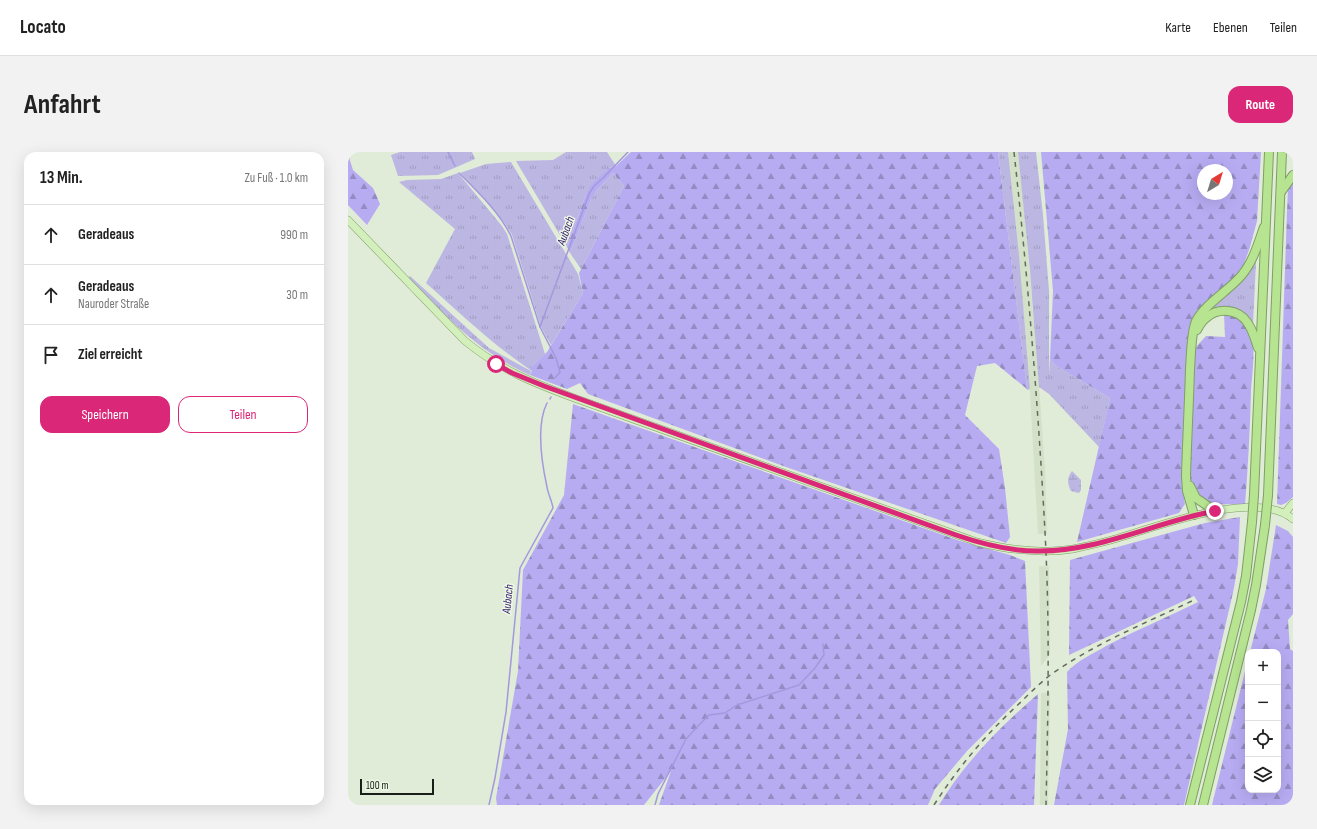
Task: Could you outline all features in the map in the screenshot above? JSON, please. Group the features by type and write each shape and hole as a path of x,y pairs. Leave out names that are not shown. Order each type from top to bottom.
{"highway":[{"path":"1190,805 1241,602 1246,576 1254,495 1269,152"},
{"path":"1202,805 1252,604 1265,525 1268,495 1282,152"},
{"path":"1281,193 1293,175"},
{"path":"1194,515 1187,491 1186,476 1194,328 1199,317 1240,277 1248,267 1254,255 1266,218"},
{"path":"1193,336 1201,324 1212,314 1219,311 1234,312 1247,321 1251,327 1260,352"},
{"path":"1186,476 1196,498 1197,506 1194,515"},
{"path":"1196,498 1215,511"}],"main road":[{"path":"348,220 465,341 481,354 512,373 556,391 956,535 996,547 1017,550 1056,551 1073,549 1113,540 1194,515 1215,511 1247,508 1272,509 1285,513 1293,519"},
{"path":"1285,513 1293,503"},
{"path":"1285,513 1293,512"}],"shaded area":[{"path":"1008,152 1018,152 1022,187 1037,358 1045,470 1047,534 1038,534 1028,358"},
{"path":"1039,566 1049,567 1050,654 1041,666"},
{"path":"1050,692 1048,805 1040,805 1041,693"}],"green space":[{"path":"400,152 472,152 475,159 438,175 398,176 391,155"},
{"path":"566,152 607,152 616,166 609,168 585,197 567,247 516,161 553,160"},
{"path":"631,152 998,152 1027,389 995,363 977,366 965,415 999,449 1010,537 1006,543 786,467 588,394 580,383 567,389 530,375 532,371 529,369 547,352 583,293 579,273 624,186 613,173 597,190 591,199 570,253 567,247 585,197 591,185 609,168 616,166"},
{"path":"998,152 1008,152 1019,255 1030,389 1027,390"},
{"path":"1018,152 1036,152 1049,291 1049,375 1050,359 1056,366 1110,398 1099,447 1049,394 1039,387 1030,271"},
{"path":"1041,152 1261,152 1257,221 1244,264 1236,276 1190,328 1182,484 1185,504 1179,513 1077,542 1110,398 1056,366 1050,359 1053,291"},
{"path":"348,154 353,170 373,188 380,204 367,225 348,205"},
{"path":"511,162 578,274 583,293 551,345 541,327 512,235 495,210 460,173 486,164"},
{"path":"458,173 507,234 545,354 529,369 489,339 426,283 455,229 399,182 407,180 441,179"},
{"path":"613,173 624,186 581,269 570,253 591,199 597,190"},
{"path":"1293,180 1293,497 1281,505 1277,504 1287,211 1288,190"},
{"path":"1256,262 1253,324 1213,309 1206,312 1246,275"},
{"path":"410,276 489,348 531,371 530,375 494,356 464,332 408,278"},
{"path":"1224,314 1231,315 1244,323 1249,329 1253,343 1245,505 1204,502 1198,497 1194,490 1189,470 1195,348 1206,336 1225,337"},
{"path":"573,404 960,541 1010,555 1025,561 1031,687 967,751 935,789 928,805 659,805 671,771 644,805 497,805 496,798 518,671 523,570 564,495"},
{"path":"1072,471 1081,480 1081,490 1079,493 1071,491 1069,485 1068,478"},
{"path":"1240,517 1238,564 1234,588 1184,805 1054,805 1068,729 1067,672 1081,661 1106,646 1198,602 1194,596 1069,655 1070,560 1205,523"},
{"path":"1276,525 1288,531 1293,537 1293,614 1288,620 1290,649 1293,651 1293,805 1212,805 1245,671 1245,793 1281,793 1281,649 1251,649 1266,589"},
{"path":"1038,694 1034,805 939,805 960,774 984,746 1010,719"}],"waterway":[{"name":"Aubach","path":"448,152 455,166"},
{"name":"Aubach","path":"555,378 560,372 556,358 540,327 589,194 594,186 628,152"},
{"name":"Aubach","path":"459,173 481,195 506,227 511,236 540,327"},
{"name":"Aubach","path":"489,805 506,712 520,568 553,508 545,478 541,445 542,422 547,403"},
{"path":"655,805 658,794 686,739 709,715 725,713 737,705 799,685 815,668 824,655 823,644"}],"railway":[{"path":"1014,152 1032,342 1047,566 1048,703 1046,805"},
{"path":"934,805 964,763 986,737 1009,713 1049,676 1105,642 1196,599"}],"route":[{"path":"496,364 512,373 544,386 956,535 996,547 1036,551 1073,549 1113,540 1185,518 1215,511"}]}
